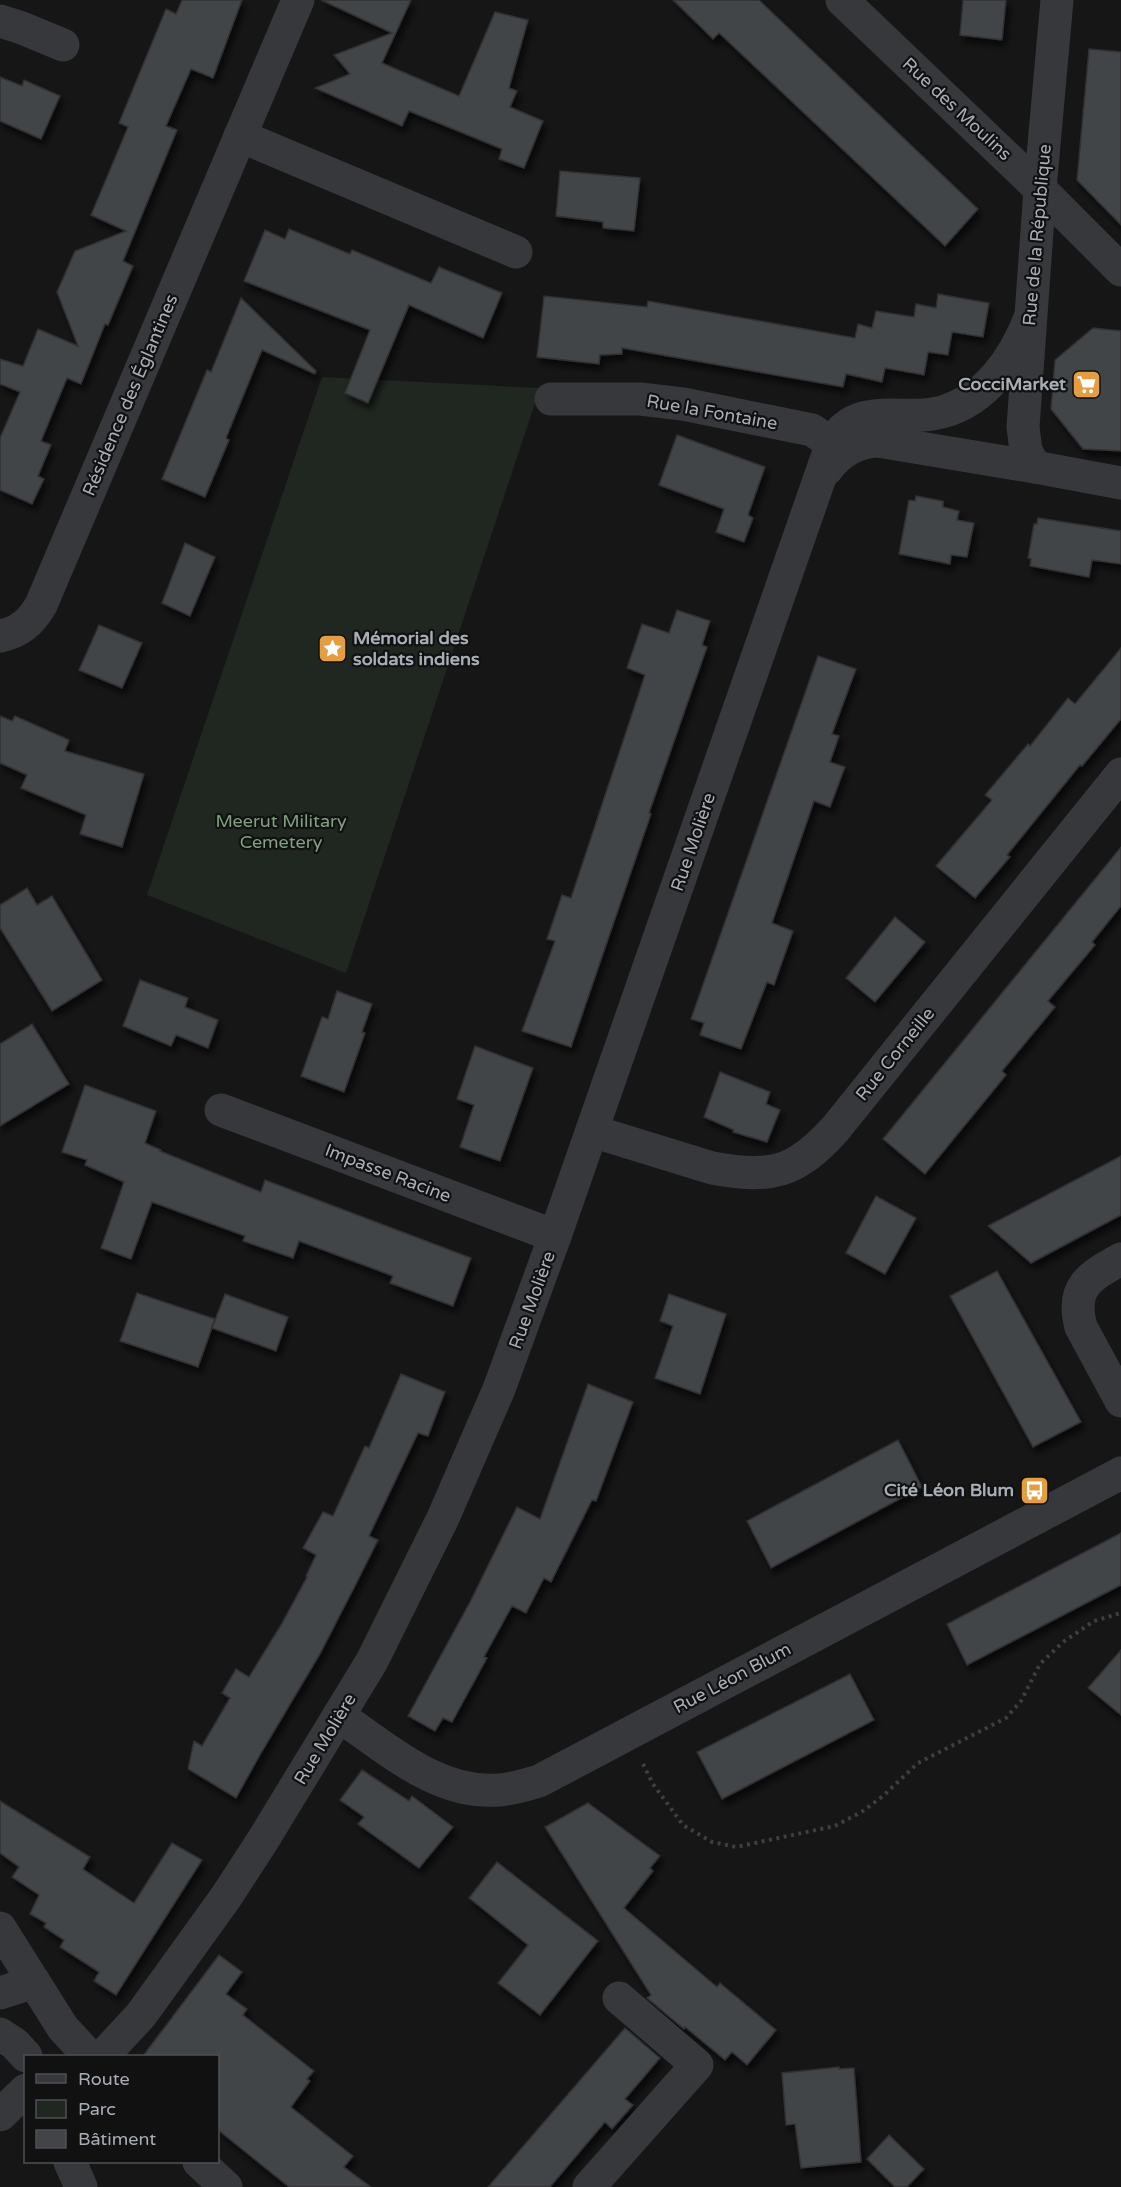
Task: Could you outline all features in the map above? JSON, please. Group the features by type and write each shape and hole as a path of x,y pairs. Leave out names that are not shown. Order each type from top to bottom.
{"street":[{"name":"Résidence des Églantines","path":"0,636 25,626 41,605 298,0"},
{"name":"Rue des Moulins","path":"842,0 1040,189 1121,270"},
{"name":"Rue de la République","path":"1035,467 1026,451 1023,436 1040,189 1057,0"},
{"path":"0,21 22,27 63,45"},
{"path":"240,136 516,252"},
{"path":"833,457 837,435 848,425 867,417 891,414 931,415 956,407 981,392 1002,369 1023,336 1030,318"},
{"name":"Rue la Fontaine","path":"551,399 640,399 683,404 812,430 833,457"},
{"path":"833,457 870,442 888,442 1121,483"},
{"name":"Rue Molière","path":"104,2055 141,2015 226,1897 339,1716 387,1632 443,1518 499,1389 833,457"},
{"name":"Rue Corneille","path":"591,1131 712,1168 730,1171 755,1173 780,1170 809,1156 836,1128 1121,774"},
{"name":"Impasse Racine","path":"221,1110 555,1236"},
{"path":"1121,1259 1090,1277 1082,1286 1077,1313 1081,1326 1121,1401"},
{"name":"Rue Léon Blum","path":"339,1716 423,1772 458,1786 477,1790 498,1790 539,1781 1121,1473"},
{"path":"0,1928 63,2028 88,2055"},
{"path":"0,1993 34,1982"},
{"path":"589,2187 697,2066 619,1998"},
{"path":"0,2034 15,2044 25,2055"},
{"path":"0,2115 24,2092"},
{"path":"70,2163 81,2187"},
{"path":"200,2163 226,2187"}],"path":[{"path":"627,1735 653,1784 683,1825 712,1842 736,1847 835,1826 863,1811 883,1796 918,1763 1006,1718 1021,1701 1040,1664 1063,1642 1094,1621 1121,1613"}],"green space":[{"name":"Meerut Military Cemetery","path":"322,377 540,388 346,973 147,895"}],"building":[{"path":"182,0 242,0 213,78 191,69 166,126 177,130 123,261 133,266 108,325 105,324 81,384 67,378 41,441 51,445 38,476 44,479 32,504 0,490 0,438 20,392 0,384 0,359 23,366 38,329 78,346 57,292 75,251 126,231 91,215 128,127 119,123 166,9 176,14"},
{"path":"321,0 411,0 382,63 459,96 495,12 528,20 509,88 517,91 510,107 543,121 524,168 499,159 502,149 409,111 402,126 315,88 350,74 334,55 392,33"},
{"path":"673,0 759,0 978,209 945,246 719,33 713,39"},
{"path":"963,0 1006,0 1002,40 960,35"},
{"path":"1089,49 1121,52 1121,225 1077,180"},
{"path":"0,77 22,86 24,80 60,96 41,139 0,121"},
{"path":"560,171 640,178 634,231 603,228 603,222 556,216"},
{"path":"289,229 350,254 352,250 431,283 439,267 502,293 483,338 409,305 368,403 345,393 370,330 244,281 265,230 285,239"},
{"path":"938,294 989,303 983,337 952,332 948,355 928,352 924,375 885,368 882,382 846,374 843,387 622,348 622,354 600,355 599,364 537,357 544,296 647,307 648,301 855,338 858,324 872,328 876,311 914,317 916,304 936,308"},
{"path":"241,298 316,371 315,374 262,350 205,497 162,479 207,370 211,372"},
{"name":"CocciMarket","path":"1093,328 1121,331 1121,451 1083,449 1051,409 1055,360"},
{"path":"677,435 765,467 748,515 753,518 744,542 716,532 724,509 659,485"},
{"path":"916,496 943,501 943,507 959,511 957,520 974,523 967,557 951,555 950,564 899,554 909,500 915,501"},
{"path":"1038,518 1121,531 1121,564 1092,560 1089,577 1030,566 1031,559 1028,558 1034,524 1037,524"},
{"path":"185,543 215,557 190,616 162,603"},
{"path":"677,610 710,621 702,645 707,647 571,1047 522,1031 555,941 547,939 562,895 571,898 645,675 627,668 642,624 669,633"},
{"path":"99,625 142,643 122,688 79,670"},
{"path":"1121,648 1121,719 1082,766 1080,765 1007,855 1010,857 975,898 936,866 992,800 985,795 1028,744 1030,746 1068,698 1075,704"},
{"path":"818,656 856,669 832,734 839,736 830,762 845,767 830,807 814,801 772,923 793,931 774,985 767,982 741,1049 700,1035 704,1023 691,1019"},
{"path":"0,716 12,721 15,716 69,740 65,751 144,774 122,847 80,834 86,815 21,788 27,775 0,763"},
{"path":"1121,847 1121,906 1092,942 1095,945 1048,1001 1055,1007 1002,1071 1006,1075 925,1174 883,1139"},
{"path":"27,888 37,905 52,896 102,980 52,1011 0,928 0,905"},
{"path":"895,917 925,942 875,1002 846,978"},
{"path":"140,980 188,998 185,1007 218,1020 208,1048 176,1035 171,1046 123,1026"},
{"path":"337,991 372,1004 362,1032 365,1033 344,1092 301,1076 322,1017 328,1019"},
{"path":"32,1024 69,1084 0,1126 0,1044"},
{"path":"475,1046 533,1068 500,1161 460,1147 474,1105 457,1099"},
{"path":"720,1072 770,1092 766,1104 780,1110 767,1142 733,1132 734,1130 704,1117"},
{"path":"85,1085 156,1111 145,1143 160,1151 261,1192 265,1180 471,1258 453,1306 390,1283 393,1276 299,1241 293,1258 243,1241 245,1236 152,1202 131,1259 101,1248 124,1182 85,1165 87,1160 62,1152"},
{"path":"1121,1156 1121,1215 1031,1263 988,1226"},
{"path":"876,1196 916,1218 885,1274 846,1253"},
{"path":"997,1271 1081,1422 1033,1447 950,1296"},
{"path":"137,1293 215,1319 198,1367 120,1341"},
{"path":"225,1294 288,1317 276,1351 212,1328"},
{"path":"669,1294 726,1314 700,1394 655,1378 673,1326 660,1321"},
{"path":"401,1374 445,1392 428,1436 418,1433 369,1536 378,1540 320,1654 236,1798 188,1769 194,1741 202,1746 230,1698 222,1693 236,1669 249,1677 281,1625 316,1555 303,1548 323,1512 333,1516 365,1446 369,1448"},
{"path":"588,1384 633,1402 596,1501 592,1500 551,1582 544,1578 526,1613 512,1606 452,1722 443,1718 435,1731 408,1716 470,1602 517,1507 540,1519"},
{"path":"898,1440 922,1487 771,1568 747,1521"},
{"path":"1121,1533 1121,1585 967,1665 947,1624"},
{"path":"1121,1650 1121,1715 1088,1688"},
{"path":"850,1674 874,1720 722,1799 697,1752"},
{"path":"362,1770 409,1801 412,1796 453,1827 419,1868 358,1824 364,1817 340,1800"},
{"path":"0,1801 90,1857 83,1869 134,1903 172,1843 202,1860 116,1995 94,1981 99,1972 60,1947 64,1940 44,1927 46,1923 30,1914 39,1895 12,1877 19,1867 0,1853"},
{"path":"588,1803 660,1856 650,1868 653,1871 624,1908 717,1987 720,1983 776,2030 747,2065 732,2052 725,2060 647,1998 651,1995 545,1827"},
{"path":"497,1862 598,1941 540,2015 498,1983 528,1945 469,1898"},
{"path":"219,1955 242,1972 226,1994 247,2009 243,2015 314,2071 307,2079 310,2081 291,2107 353,2156 344,2167 371,2187 289,2187 219,2131 219,2055 144,2055"},
{"path":"625,2028 660,2058 625,2099 633,2105 612,2129 605,2122 550,2187 488,2187"},
{"path":"839,2067 839,2069 854,2068 861,2162 801,2168 795,2124 786,2125 782,2073"},
{"path":"889,2135 924,2169 907,2187 895,2187 867,2159"}],"place":[{"name":"CocciMarket","path":"1087,384"},
{"name":"Mémorial des soldats indiens","path":"332,648"},
{"name":"Cité Léon Blum","path":"1035,1490"}]}
